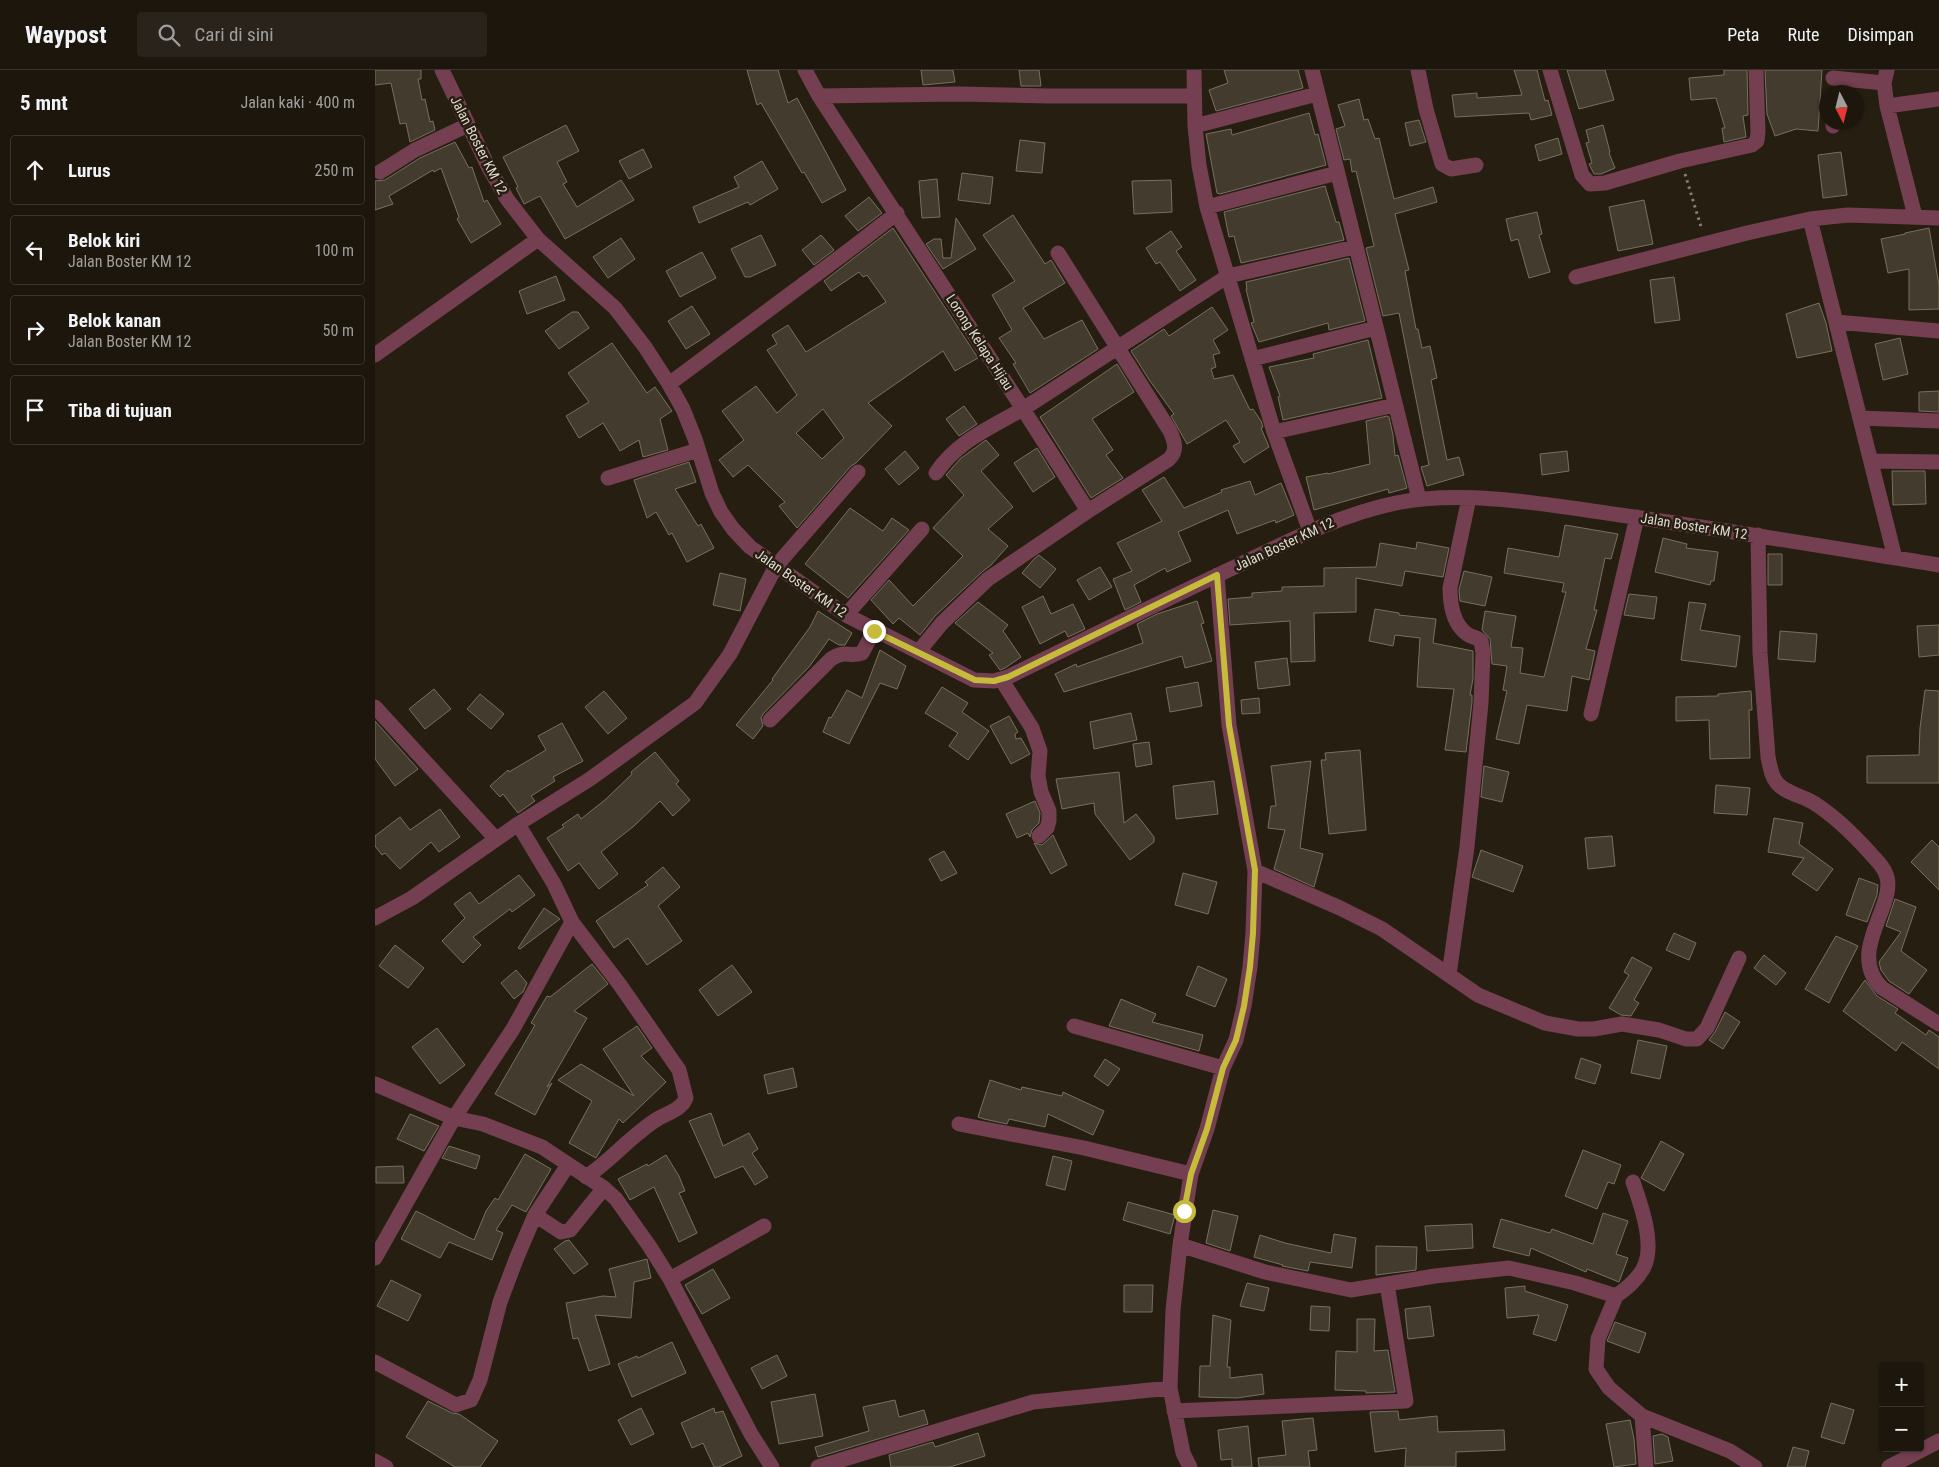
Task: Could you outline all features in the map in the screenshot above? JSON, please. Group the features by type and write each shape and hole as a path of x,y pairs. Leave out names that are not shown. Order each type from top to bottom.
{"street":[{"name":"Jalan Boster KM 12","path":"442,70 467,125 507,199 538,239 615,308 645,346 683,409 712,493 721,512 733,529 750,547 846,615 874,631 919,651 975,680 989,681 1008,677 1217,575 1338,519 1370,509 1419,499 1469,498 1542,503 1758,535 1939,565"},
{"name":"Lorong Kelapa Hijau","path":"805,70 819,96 897,213 1088,511"},
{"path":"1194,70 1195,126 1199,165 1207,207 1274,432 1310,531"},
{"path":"1311,70 1419,499"},
{"path":"1418,70 1426,109 1442,164 1447,168 1455,169 1476,165"},
{"path":"1550,70 1571,134 1579,166 1588,183 1594,185 1680,160 1749,147 1755,143 1758,132 1756,70"},
{"path":"1833,80 1886,77 1887,106 1915,216"},
{"path":"819,96 958,94 1193,96"},
{"path":"1195,126 1317,94"},
{"path":"1887,106 1939,99"},
{"path":"380,172 415,150 467,125"},
{"path":"1207,207 1337,173"},
{"path":"669,384 897,213"},
{"path":"1576,277 1706,243 1810,219 1848,215 1939,218"},
{"path":"1810,219 1895,558"},
{"path":"375,355 538,239"},
{"path":"935,472 953,451 973,437 1023,409 1228,276 1355,247"},
{"path":"919,651 942,623 988,579 1088,511 1168,460 1175,451 1175,444 1170,431 1058,253"},
{"path":"1836,322 1939,331"},
{"path":"1252,359 1376,328"},
{"path":"1274,432 1395,405"},
{"path":"1860,418 1939,421"},
{"path":"608,478 698,450"},
{"path":"1871,461 1939,462"},
{"path":"375,918 412,898 518,824 591,779 695,703 730,654 776,566 858,472"},
{"path":"1449,975 1467,847 1483,663 1481,641 1464,631 1453,612 1450,598 1450,588 1469,498"},
{"path":"1591,714 1637,517"},
{"path":"846,615 922,529"},
{"path":"1758,535 1760,653 1768,757 1772,773 1780,786 1813,803 1849,829 1883,868 1889,884 1871,945 1869,962 1872,976 1882,988 1939,1024"},
{"path":"1190,1467 1183,1460 1170,1388 1173,1310 1180,1245 1191,1174 1207,1129 1223,1068 1236,1040 1244,1006 1252,950 1255,870 1229,725 1217,575"},
{"path":"770,720 831,659 842,653 856,655 862,653 874,631"},
{"path":"1001,679 1032,728 1040,751 1038,776 1041,792 1049,811 1049,821 1047,828 1039,836"},
{"path":"375,707 496,839"},
{"path":"518,824 554,884 572,922 620,985 679,1070 685,1098 681,1106 656,1120 600,1168 586,1177"},
{"path":"1255,870 1382,929 1478,995 1545,1023 1578,1029 1595,1029 1622,1024 1659,1030 1686,1039 1697,1039 1707,1028 1739,958"},
{"path":"375,1258 453,1118 513,1028 572,922"},
{"path":"1074,1026 1223,1068"},
{"path":"375,1084 453,1118 483,1124 542,1147 605,1188 616,1199 670,1279 751,1434 772,1467"},
{"path":"959,1124 1084,1148 1191,1174"},
{"path":"375,1362 456,1405 471,1400 480,1380 500,1302 535,1214 568,1165"},
{"path":"1633,1182 1645,1223 1648,1242 1647,1254 1644,1267 1633,1283 1616,1296 1598,1338 1596,1369 1609,1388 1642,1416 1730,1451 1755,1467"},
{"path":"535,1214 561,1232 566,1232 570,1230 605,1188"},
{"path":"670,1279 764,1226"},
{"path":"1180,1245 1265,1272 1351,1290 1435,1276 1509,1268 1575,1283 1616,1296"},
{"path":"1174,1411 1406,1401 1387,1284"},
{"path":"818,1467 1033,1402 1170,1388"},
{"path":"1642,1416 1646,1467"},
{"path":"1889,1467 1939,1441"},
{"path":"375,1461 386,1467"}],"path":[{"path":"1680,160 1706,243"}],"building":[{"path":"375,70 421,70 421,79 418,79 422,100 425,99 430,122 433,121 435,130 410,142 406,123 400,124 391,83 375,85"},
{"path":"747,70 778,70 788,103 797,98 846,190 822,203 761,103 757,105"},
{"path":"921,70 953,70 955,82 923,85"},
{"path":"1019,70 1039,70 1041,86 1021,86"},
{"path":"1224,70 1298,70 1303,88 1216,111 1209,90 1228,83"},
{"path":"1514,70 1537,70 1545,101 1548,100 1552,115 1531,120 1529,113 1455,117 1452,95 1477,93 1477,98 1522,95"},
{"path":"1567,70 1605,70 1614,100 1579,109"},
{"path":"1724,70 1747,70 1748,115 1743,116 1746,137 1724,142 1722,128 1725,128 1716,98 1691,100 1689,78 1724,75"},
{"path":"1765,70 1822,70 1821,85 1819,85 1818,131 1796,129 1775,136 1767,114"},
{"path":"1359,99 1364,120 1368,119 1375,139 1379,138 1394,199 1433,187 1437,202 1395,214 1409,270 1405,271 1416,329 1418,329 1422,348 1430,346 1437,378 1431,380 1447,460 1459,457 1464,475 1427,486 1421,467 1429,465 1399,313 1383,316 1366,248 1374,246 1356,171 1352,172 1350,159 1344,160 1336,129 1345,126 1338,105"},
{"path":"1309,113 1315,135 1318,134 1326,165 1220,194 1217,193 1206,134 1231,129 1232,135"},
{"path":"1419,120 1426,142 1410,146 1405,123"},
{"path":"566,125 579,151 557,162 567,182 563,184 577,207 621,180 634,200 565,239 540,196 524,204 503,157"},
{"path":"1603,125 1609,153 1615,168 1601,174 1594,174 1589,164 1592,163 1586,143 1589,142 1586,130"},
{"path":"1558,138 1562,154 1539,161 1535,145"},
{"path":"1020,140 1045,143 1042,173 1016,171"},
{"path":"455,142 469,168 472,167 484,202 487,200 501,224 471,243 457,219 459,217 441,168 434,172 433,170 389,196 393,204 375,210 375,181 385,180 420,158"},
{"path":"643,149 652,167 629,179 619,161"},
{"path":"1841,152 1847,195 1823,198 1818,155"},
{"path":"762,161 778,189 750,205 748,202 699,223 693,207 739,187 734,177"},
{"path":"962,173 993,177 990,204 958,200"},
{"path":"937,179 940,217 922,218 919,181"},
{"path":"1171,180 1172,212 1134,214 1132,181"},
{"path":"1325,186 1336,222 1339,222 1344,240 1241,263 1234,236 1229,237 1224,212"},
{"path":"869,197 882,213 858,231 845,216"},
{"path":"1644,200 1653,244 1618,251 1609,207"},
{"path":"1537,212 1542,234 1539,235 1550,272 1529,278 1518,239 1511,241 1506,219"},
{"path":"1013,215 1045,264 1051,260 1065,283 1023,308 1044,339 1082,320 1098,349 1030,393 1013,364 1016,363 999,338 1012,330 992,295 1015,281 983,235"},
{"path":"956,218 976,249 943,269 926,244 934,239 941,239 943,258 951,258"},
{"path":"893,228 978,358 955,371 943,351 868,403 892,426 851,466 797,528 779,506 785,502 748,465 733,477 719,460 744,440 722,411 756,386 777,413 797,395 767,350 777,344 772,335 788,325 806,352 886,302 867,275 863,277 859,272 831,291 824,281","holes":["823,409 844,438 822,459 796,433"]},
{"path":"1929,228 1939,285 1939,309 1909,310 1909,269 1888,273 1881,239"},
{"path":"1171,231 1182,247 1176,251 1196,280 1180,291 1160,262 1156,264 1146,248"},
{"path":"761,235 776,265 750,277 745,277 731,249"},
{"path":"821,235 834,250 814,265 802,250"},
{"path":"621,238 635,259 608,278 593,257"},
{"path":"702,252 716,278 680,297 666,271"},
{"path":"1349,258 1365,321 1329,330 1328,323 1259,342 1251,323 1254,322 1246,282"},
{"path":"556,276 565,300 527,314 519,291"},
{"path":"1674,277 1680,320 1655,323 1650,280"},
{"path":"1819,303 1826,323 1832,351 1797,358 1786,314"},
{"path":"692,306 710,334 686,349 668,321"},
{"path":"1212,307 1228,330 1213,340 1220,353 1213,355 1216,367 1211,369 1214,379 1233,375 1250,410 1253,409 1261,421 1263,427 1261,428 1269,447 1244,463 1233,446 1240,442 1226,420 1187,444 1171,416 1174,414 1131,351 1164,329 1169,336"},
{"path":"572,312 578,312 589,328 559,349 545,331"},
{"path":"1900,338 1908,374 1883,380 1875,344"},
{"path":"1368,340 1382,398 1283,420 1278,397 1280,396 1269,367 1314,358 1313,354"},
{"path":"612,343 647,393 655,387 672,411 660,419 668,450 643,457 639,440 620,451 603,423 579,438 566,416 589,402 568,373"},
{"path":"1117,364 1134,392 1092,419 1113,450 1106,455 1123,478 1091,498 1040,417"},
{"path":"1939,391 1939,412 1919,411 1919,392"},
{"path":"964,406 977,424 959,436 946,419"},
{"path":"1389,417 1393,435 1395,456 1398,455 1407,488 1389,493 1388,489 1314,510 1306,477 1370,464 1366,421"},
{"path":"986,440 999,455 981,471 1013,507 988,529 1008,546 991,565 935,616 920,635 899,618 893,624 871,600 889,580 913,606 963,556 933,528 964,495 946,475 960,459"},
{"path":"1037,448 1055,477 1033,492 1014,463"},
{"path":"905,451 919,468 899,485 885,469"},
{"path":"1567,451 1569,471 1542,475 1540,454"},
{"path":"689,462 696,482 675,489 698,526 701,524 714,548 687,562 672,533 669,535 656,512 647,518 634,480"},
{"path":"1892,471 1925,471 1926,504 1893,505"},
{"path":"1164,477 1184,508 1222,492 1221,490 1250,481 1255,495 1281,483 1294,515 1276,523 1275,520 1237,534 1228,510 1178,532 1191,561 1167,572 1165,568 1134,585 1141,602 1125,610 1113,579 1132,571 1117,543 1162,521 1142,490"},
{"path":"850,508 883,531 892,518 909,530 848,598 805,564"},
{"path":"1565,525 1618,534 1611,559 1605,558 1594,610 1597,610 1586,649 1595,651 1589,680 1572,676 1567,711 1527,705 1519,744 1496,739 1507,691 1503,690 1507,666 1492,664 1490,639 1482,630 1485,611 1516,616 1511,647 1523,648 1520,673 1544,677 1566,592 1562,592 1564,583 1504,573 1508,548 1559,557"},
{"path":"1663,538 1687,544 1686,548 1718,552 1714,581 1711,581 1710,585 1655,572"},
{"path":"1417,542 1449,548 1443,577 1405,571 1402,586 1356,578 1356,612 1314,613 1315,661 1291,662 1290,621 1230,625 1228,599 1252,597 1252,593 1282,591 1282,587 1324,586 1324,568 1376,567 1380,543 1416,549"},
{"path":"1768,554 1782,554 1782,585 1768,585"},
{"path":"1039,555 1056,569 1040,588 1022,573"},
{"path":"1100,567 1112,587 1089,600 1077,580"},
{"path":"1464,571 1492,577 1485,606 1460,601 1459,590"},
{"path":"720,573 746,579 740,611 713,605"},
{"path":"1629,594 1657,597 1654,619 1624,615"},
{"path":"1043,596 1051,614 1073,604 1085,629 1068,637 1065,631 1040,644 1022,607"},
{"path":"1197,601 1204,623 1201,624 1212,661 1185,668 1182,656 1064,692 1055,674 1076,664 1077,667 1143,643 1137,624 1157,614"},
{"path":"978,602 1008,625 1003,631 1021,657 1000,670 989,655 993,653 955,623"},
{"path":"1689,602 1706,604 1700,630 1740,636 1736,667 1681,660"},
{"path":"1375,609 1399,613 1399,615 1436,619 1433,643 1473,651 1473,679 1470,695 1472,695 1472,702 1466,752 1445,750 1454,689 1417,687 1420,638 1395,635 1393,646 1369,641"},
{"path":"818,611 852,633 845,645 839,645 829,639 809,667 763,714 761,718 763,726 753,739 736,725 773,680 810,627"},
{"path":"1939,625 1939,655 1919,657 1917,626"},
{"path":"1780,631 1817,634 1815,662 1778,659"},
{"path":"880,650 906,666 897,689 880,683 849,744 823,732 829,717 831,718 847,690 862,698"},
{"path":"1287,658 1290,685 1258,689 1255,662"},
{"path":"1198,682 1202,706 1170,712 1166,688"},
{"path":"942,687 968,703 962,712 989,731 968,760 949,746 958,733 925,713"},
{"path":"434,689 451,709 425,729 409,709"},
{"path":"1925,690 1939,691 1939,783 1867,783 1867,756 1919,755"},
{"path":"604,691 627,718 608,734 585,707"},
{"path":"1751,691 1752,710 1749,710 1750,758 1710,759 1709,720 1676,721 1676,697 1718,696 1718,694"},
{"path":"480,694 504,714 491,729 467,709"},
{"path":"1259,698 1260,713 1242,714 1241,700"},
{"path":"1131,713 1137,740 1094,749 1090,722"},
{"path":"1009,716 1018,732 1015,734 1016,739 1021,738 1030,754 1011,764 990,726"},
{"path":"375,721 418,769 395,786 375,759"},
{"path":"562,723 583,761 553,777 555,781 531,796 535,801 518,813 503,794 500,797 490,786 508,770 509,772 546,750 538,736"},
{"path":"1149,742 1152,764 1136,767 1133,744"},
{"path":"1360,750 1366,830 1329,834 1321,760 1326,760 1325,753"},
{"path":"655,752 679,781 676,784 690,800 673,816 660,801 634,826 601,852 618,874 599,889 579,863 568,871 547,838 564,827 562,825 578,814 581,819 606,799 632,774 631,772"},
{"path":"1311,761 1300,848 1323,854 1314,887 1274,869 1285,830 1268,828 1271,806 1276,806 1271,766"},
{"path":"1484,766 1509,772 1502,802 1481,797"},
{"path":"1119,772 1124,823 1136,814 1154,837 1154,842 1130,860 1095,814 1094,803 1062,809 1056,779"},
{"path":"1214,781 1218,814 1176,819 1173,786"},
{"path":"1716,785 1750,788 1747,815 1714,813"},
{"path":"1035,801 1040,813 1039,823 1032,830 1030,837 1028,833 1017,838 1006,814"},
{"path":"440,809 460,837 439,852 431,842 400,869 385,853 382,855 375,846 375,836 400,817 410,830"},
{"path":"1774,818 1803,823 1799,844 1833,869 1817,891 1792,874 1804,858 1768,852"},
{"path":"1053,835 1067,865 1051,874 1034,843 1042,845"},
{"path":"1612,836 1615,866 1588,869 1585,838"},
{"path":"1932,840 1939,847 1939,890 1911,862"},
{"path":"1481,850 1523,866 1513,892 1472,877"},
{"path":"944,851 957,873 941,881 929,859"},
{"path":"663,867 680,887 658,906 682,941 647,965 628,938 614,948 596,921 648,885 645,882"},
{"path":"1183,873 1217,882 1208,914 1175,905"},
{"path":"519,875 535,895 512,912 510,909 473,937 481,945 463,963 442,941 465,918 454,904 470,892 479,904"},
{"path":"1859,878 1878,885 1877,895 1867,922 1846,915"},
{"path":"1895,899 1916,907 1901,951 1927,970 1909,994 1889,981 1881,970 1879,962 1901,932 1886,926"},
{"path":"544,908 560,919 520,949 518,948"},
{"path":"1674,933 1696,943 1689,960 1666,950"},
{"path":"1836,936 1858,946 1829,1003 1805,989"},
{"path":"395,945 424,968 408,988 379,966"},
{"path":"1764,955 1786,973 1776,985 1754,968"},
{"path":"1632,957 1652,968 1634,1000 1639,1003 1631,1016 1621,1015 1609,1008 1629,975 1624,972"},
{"path":"592,964 608,984 574,1011 587,1018 547,1087 552,1083 535,1115 495,1094 535,1025 531,1023 547,996 550,997"},
{"path":"732,965 752,992 718,1016 699,990"},
{"path":"1198,966 1227,979 1215,1007 1186,995"},
{"path":"516,970 527,983 523,992 514,999 501,983"},
{"path":"1865,980 1877,996 1898,1009 1895,1013 1926,1035 1929,1030 1939,1037 1939,1069 1902,1042 1896,1051 1843,1011"},
{"path":"1121,999 1156,1014 1152,1022 1203,1035 1199,1051 1109,1026"},
{"path":"1725,1012 1740,1022 1723,1049 1709,1040"},
{"path":"637,1026 652,1048 641,1056 666,1082 623,1123 619,1119 596,1158 569,1143 592,1101 558,1080 581,1064 634,1096 603,1049"},
{"path":"437,1028 465,1065 440,1084 412,1047"},
{"path":"1638,1040 1667,1046 1660,1079 1631,1073"},
{"path":"1581,1058 1601,1065 1595,1084 1575,1078"},
{"path":"1105,1059 1120,1069 1108,1086 1094,1076"},
{"path":"793,1068 797,1087 768,1094 764,1075"},
{"path":"990,1080 1021,1090 1022,1087 1062,1096 1063,1092 1104,1111 1093,1135 1048,1114 1045,1127 1009,1119 1007,1124 984,1119 978,1117"},
{"path":"711,1113 723,1146 749,1133 758,1149 752,1153 768,1177 755,1185 743,1166 715,1178 689,1121"},
{"path":"410,1114 439,1126 424,1151 397,1139"},
{"path":"1661,1141 1684,1154 1664,1191 1641,1178"},
{"path":"449,1146 480,1156 476,1169 442,1158"},
{"path":"1583,1150 1621,1165 1614,1184 1608,1182 1597,1209 1565,1196"},
{"path":"525,1154 551,1169 526,1212 512,1205 496,1230 503,1233 492,1260 449,1242 440,1258 401,1239 416,1211 474,1240 486,1211 495,1198 498,1200"},
{"path":"666,1155 679,1176 685,1191 679,1193 697,1233 679,1242 654,1187 630,1200 618,1179 647,1164 648,1166"},
{"path":"1053,1156 1072,1161 1065,1190 1046,1185"},
{"path":"403,1166 404,1183 376,1183 376,1167"},
{"path":"1128,1202 1175,1215 1170,1234 1123,1220"},
{"path":"1213,1210 1238,1216 1230,1251 1206,1243"},
{"path":"1603,1213 1628,1221 1616,1254 1628,1258 1619,1282 1587,1269 1586,1272 1531,1248 1529,1256 1493,1247 1501,1219 1550,1233 1552,1229 1593,1244"},
{"path":"1472,1224 1473,1248 1427,1251 1425,1226"},
{"path":"1334,1234 1356,1238 1352,1268 1310,1262 1308,1271 1282,1266 1254,1257 1260,1235 1285,1243 1331,1253"},
{"path":"569,1240 588,1264 574,1274 554,1249"},
{"path":"1376,1246 1417,1247 1416,1270 1376,1275"},
{"path":"647,1259 651,1278 634,1282 631,1318 595,1315 610,1364 589,1371 578,1338 573,1339 566,1303 603,1296 616,1297 609,1269"},
{"path":"713,1269 730,1298 702,1314 685,1285"},
{"path":"391,1280 421,1295 408,1321 377,1306"},
{"path":"1247,1283 1269,1288 1264,1311 1240,1306"},
{"path":"1124,1285 1153,1285 1152,1312 1124,1312"},
{"path":"1525,1286 1525,1291 1568,1305 1556,1341 1533,1334 1539,1315 1507,1318 1505,1288"},
{"path":"1311,1306 1330,1307 1329,1331 1310,1330"},
{"path":"1430,1306 1434,1336 1408,1339 1405,1309"},
{"path":"1213,1315 1231,1320 1227,1367 1230,1367 1230,1378 1262,1374 1264,1394 1237,1398 1199,1397 1200,1366 1210,1366"},
{"path":"1357,1319 1375,1319 1374,1351 1388,1350 1395,1392 1366,1393 1366,1391 1335,1390 1336,1351 1357,1352"},
{"path":"1615,1322 1646,1333 1639,1353 1607,1341"},
{"path":"672,1342 686,1373 632,1397 618,1364 637,1356 638,1358"},
{"path":"777,1355 787,1376 762,1389 751,1368"},
{"path":"815,1394 823,1436 779,1444 771,1402"},
{"path":"895,1400 899,1417 924,1410 928,1424 818,1457 815,1447 869,1431 863,1407"},
{"path":"428,1401 452,1413 459,1414 498,1441 480,1467 455,1467 406,1437"},
{"path":"1831,1403 1854,1410 1844,1444 1821,1437"},
{"path":"641,1408 654,1434 631,1445 618,1420"},
{"path":"714,1408 715,1413 723,1411 742,1456 719,1467 714,1467 703,1443 692,1448 681,1423"},
{"path":"1398,1411 1399,1420 1437,1416 1438,1432 1504,1430 1505,1450 1456,1452 1456,1467 1405,1467 1406,1448 1375,1452 1370,1412"},
{"path":"1313,1418 1317,1450 1308,1451 1310,1467 1259,1467 1258,1458 1286,1455 1282,1421"},
{"path":"1630,1420 1636,1464 1614,1467 1606,1424"},
{"path":"1248,1426 1252,1467 1232,1467 1232,1459 1221,1460 1218,1430"},
{"path":"978,1433 985,1456 950,1467 891,1467 889,1455 933,1442 935,1447"},
{"path":"1662,1434 1668,1437 1673,1461 1655,1464 1653,1436"},
{"path":"1793,1447 1809,1451 1805,1467 1787,1467"}],"route":[{"path":"874,631 919,651 964,676 983,682 994,681 1008,677 1217,575 1229,725 1255,870 1253,933 1244,1006 1236,1040 1223,1068 1207,1129 1191,1174 1184,1211"}]}
